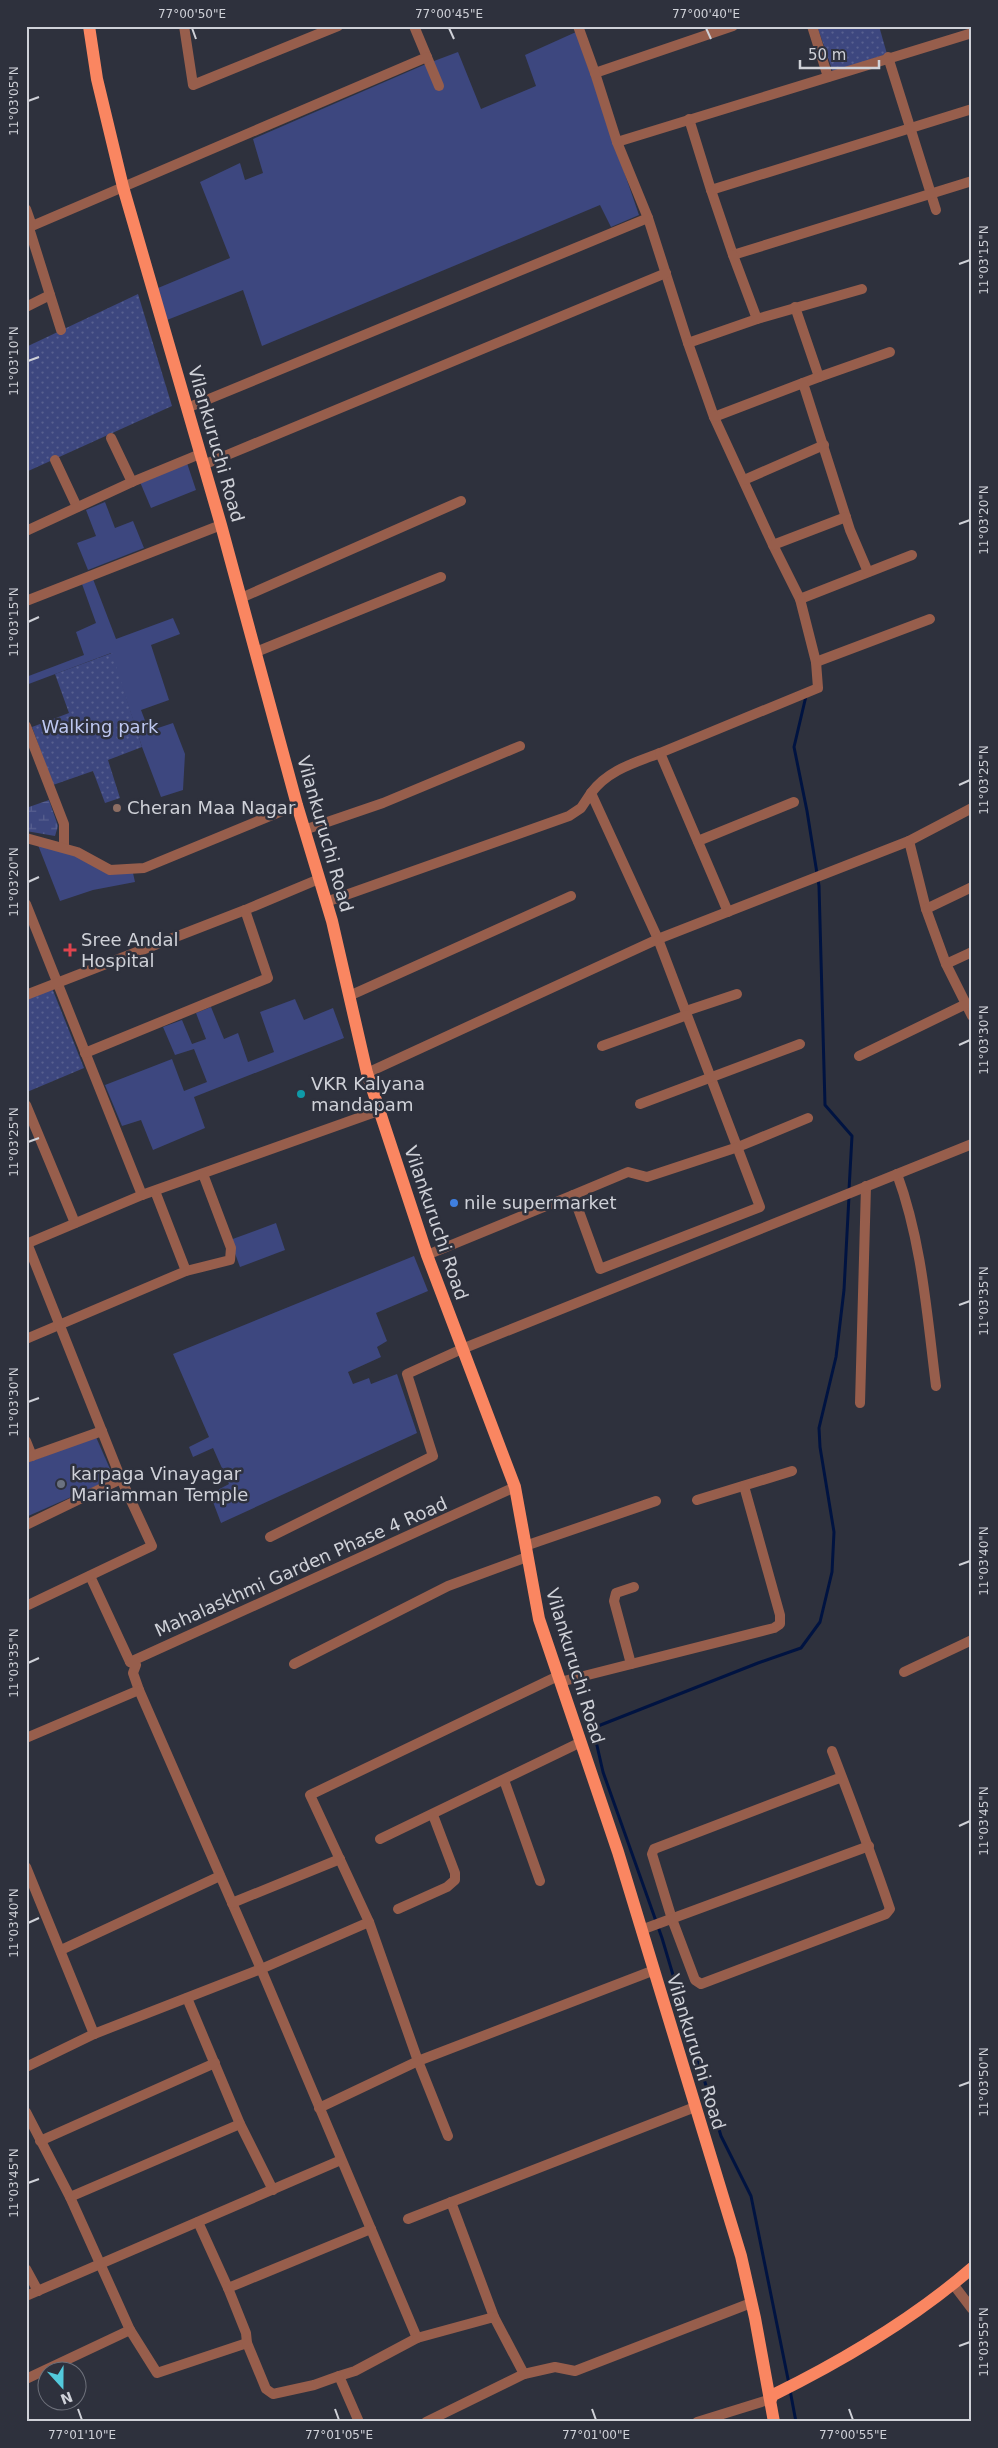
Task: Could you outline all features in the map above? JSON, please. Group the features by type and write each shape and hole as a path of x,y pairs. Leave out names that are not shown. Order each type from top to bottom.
{"main road":[{"name":"Vilankuruchi Road","path":"89,26 97,79 123,187 222,525 304,830 326,902 367,1074 427,1255 515,1487 539,1619 579,1743 618,1852 652,1971 741,2256 772,2397 774,2422"},
{"path":"772,2397 870,2344 972,2268"}],"street":[{"path":"184,26 193,85 338,26"},
{"path":"414,26 439,86"},
{"path":"326,902 569,816 581,808 599,782 610,774 818,688 816,662 800,598 772,545 714,417 648,218 617,142 578,26"},
{"path":"595,73 734,26"},
{"path":"812,26 828,77"},
{"path":"617,142 888,57 972,33"},
{"path":"29,228 427,57"},
{"path":"888,57 936,210"},
{"path":"711,190 972,109"},
{"path":"689,120 711,190 757,319"},
{"path":"733,254 972,182"},
{"path":"26,209 29,228 61,330"},
{"path":"188,408 648,218"},
{"path":"27,529 132,482 202,459 666,273"},
{"path":"688,343 795,307 862,289"},
{"path":"26,307 50,295"},
{"path":"795,307 819,377"},
{"path":"714,417 890,352"},
{"path":"803,383 846,517 868,572"},
{"path":"111,438 132,482"},
{"path":"744,480 824,446"},
{"path":"55,460 77,506"},
{"path":"241,598 462,501"},
{"path":"772,545 846,517"},
{"path":"26,602 222,525"},
{"path":"800,598 912,555"},
{"path":"256,652 440,577"},
{"path":"816,662 930,619"},
{"path":"26,726 64,824 64,848"},
{"path":"304,830 383,803 520,746"},
{"path":"660,753 728,912"},
{"path":"573,1196 600,1269 760,1206 658,939 591,793"},
{"path":"698,841 794,802"},
{"path":"26,838 64,848 110,870 144,868 297,804"},
{"path":"367,1074 658,939 909,842 972,808"},
{"path":"909,842 926,909 946,964 972,1016"},
{"path":"26,995 245,910 319,879"},
{"path":"926,909 972,887"},
{"path":"349,996 571,896"},
{"path":"27,908 142,1196"},
{"path":"85,1053 268,978 245,910"},
{"path":"946,964 972,952"},
{"path":"602,1046 737,994"},
{"path":"859,1056 966,1004"},
{"path":"640,1104 800,1044"},
{"path":"26,1104 29,1117 75,1224"},
{"path":"26,1606 152,1546 121,1479 27,1244 155,1191 378,1111"},
{"path":"427,1255 628,1172 648,1177 738,1147 808,1118"},
{"path":"270,1538 433,1456 406,1374 462,1349 972,1144"},
{"path":"26,1339 186,1271 230,1260 231,1248 203,1174"},
{"path":"897,1174 915,1234 936,1386"},
{"path":"860,1403 866,1186"},
{"path":"155,1191 186,1271"},
{"path":"26,1441 29,1457 102,1431"},
{"path":"697,1500 792,1471"},
{"path":"26,1525 121,1479"},
{"path":"448,2136 418,2061 369,1922 310,1795 559,1679 630,1664 774,1628 780,1624 780,1615 744,1486"},
{"name":"Mahalaskhmi Garden Phase 4 Road","path":"130,1662 515,1487"},
{"path":"294,1664 448,1586 526,1551 656,1501"},
{"path":"90,1576 130,1662 136,1665 133,1673 139,1690 261,1969 416,2338"},
{"path":"630,1664 614,1601 616,1593 634,1587"},
{"path":"904,1672 972,1640"},
{"path":"26,1738 139,1690"},
{"path":"380,1839 579,1743"},
{"path":"832,1751 869,1846 890,1909 886,1914 701,1984 695,1980 668,1920 652,1854 654,1849 842,1777"},
{"path":"504,1780 540,1881"},
{"path":"398,1909 447,1887 455,1880 455,1873 433,1815"},
{"path":"641,1930 869,1846"},
{"path":"232,1903 340,1859"},
{"path":"26,1867 94,2034"},
{"path":"61,1950 220,1876"},
{"path":"26,2067 94,2034 261,1969 369,1922"},
{"path":"319,2108 418,2061 652,1971"},
{"path":"187,1998 240,2124 273,2190"},
{"path":"40,2141 215,2063"},
{"path":"408,2219 695,2107"},
{"path":"26,2112 102,2264 130,2330 157,2373 247,2343"},
{"path":"70,2197 240,2124"},
{"path":"26,2296 341,2160"},
{"path":"451,2202 494,2317 524,2374"},
{"path":"198,2222 228,2288 246,2333 247,2343 266,2389 273,2394 314,2385 355,2371 416,2338 494,2317"},
{"path":"228,2288 370,2229"},
{"path":"26,2269 38,2291"},
{"path":"953,2284 972,2309"},
{"path":"426,2422 524,2374 555,2367 576,2370 752,2303"},
{"path":"26,2379 130,2330"},
{"path":"339,2376 359,2422"},
{"path":"697,2422 772,2397"}],"green space":[{"path":"817,26 879,26 887,54 833,72"},
{"path":"576,32 639,215 611,227 600,205 262,346 243,290 167,320 158,288 230,258 200,182 240,163 245,180 263,173 253,139 458,52 481,109 536,86 525,55"},
{"path":"138,294 172,406 26,472 26,347"},
{"path":"187,463 196,490 151,508 140,482"},
{"path":"105,502 115,528 133,521 144,548 88,570 77,543 96,536 86,510"},
{"path":"93,579 116,639 173,618 180,634 151,645 169,700 141,710 149,731 173,723 185,754 183,790 161,797 142,747 111,653 26,685 26,677 84,655 76,632 96,623 82,584"},
{"name":"Walking park","path":"112,653 142,747 108,760 120,798 105,803 93,771 53,785 32,727 69,713 55,674"},
{"path":"49,800 58,826 55,836 26,831 26,808"},
{"path":"38,845 133,873 135,882 93,890 60,901"},
{"path":"52,988 84,1068 27,1092 26,999"},
{"path":"295,999 304,1020 333,1008 344,1038 194,1097 205,1128 153,1150 141,1120 122,1126 105,1085 172,1059 184,1091 207,1082 194,1049 175,1055 163,1027 182,1020 192,1044 206,1039 196,1013 211,1007 224,1039 238,1033 248,1062 274,1052 260,1012"},
{"path":"276,1223 285,1250 240,1267 230,1240"},
{"path":"414,1256 428,1291 376,1313 387,1341 377,1347 381,1357 348,1372 353,1384 369,1378 371,1384 397,1374 417,1433 221,1523 210,1494 229,1484 213,1448 193,1457 189,1447 209,1437 173,1354"},
{"path":"96,1437 114,1478 26,1517 26,1463"}],"waterway":[{"path":"806,696 794,747 819,886 825,1105 852,1136 849,1190"},
{"path":"789,2384 751,2196 721,2136 662,1938 603,1772 593,1728 801,1648 820,1622 832,1572 834,1532 820,1447 819,1428 836,1357 844,1290 849,1196"},
{"path":"790,2390 796,2422"}],"place":[{"name":"Cheran Maa Nagar","path":"117,808"},
{"name":"Sree Andal Hospital","path":"70,950"},
{"name":"VKR Kalyana mandapam","path":"301,1094"},
{"name":"nile supermarket","path":"454,1203"},
{"name":"karpaga Vinayagar Mariamman Temple","path":"61,1484"}]}
